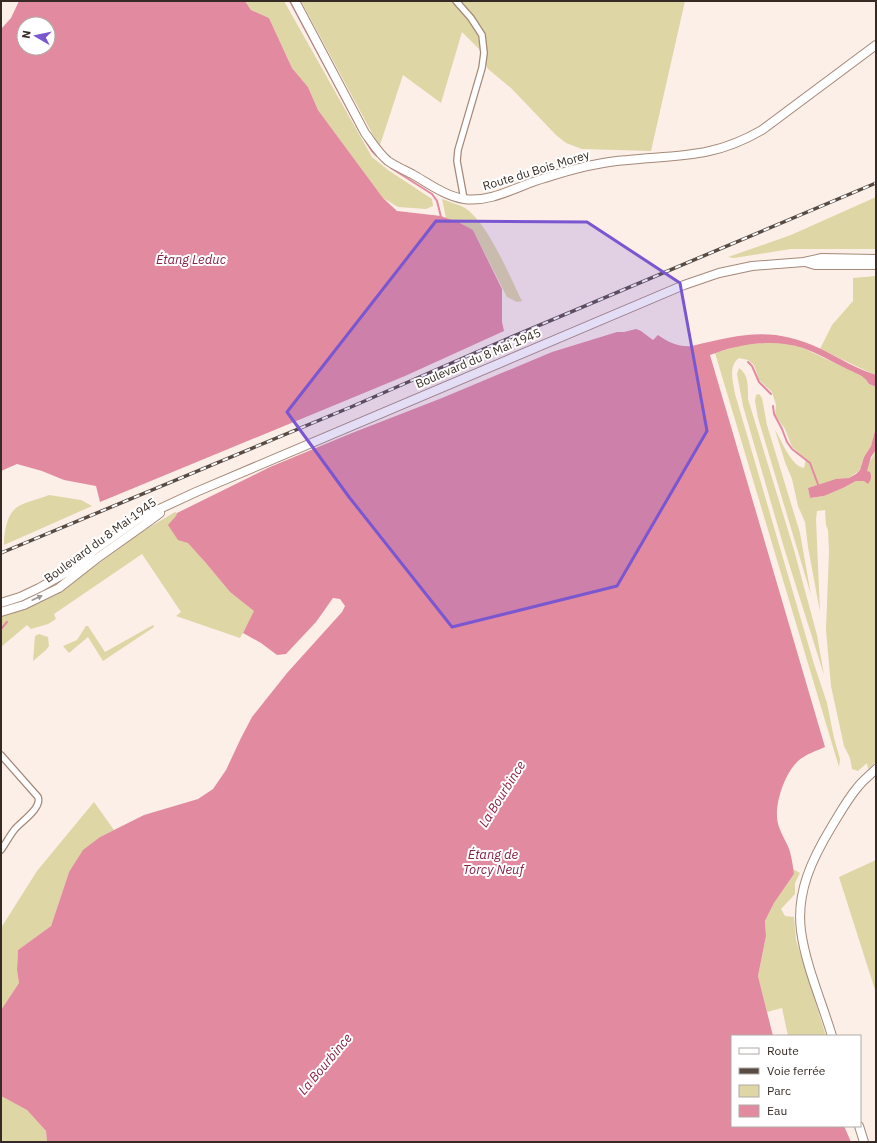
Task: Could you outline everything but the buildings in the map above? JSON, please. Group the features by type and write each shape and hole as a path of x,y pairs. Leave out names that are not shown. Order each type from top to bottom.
{"main road":[{"name":"Route du Bois Morey","path":"295,1 366,133 377,150 388,161 445,193 464,199 477,199 493,196 584,166 627,160 692,155 732,145 762,130 876,45"},
{"name":"Boulevard du 8 Mai 1945","path":"1,603 20,597 63,574 140,518 226,478 700,278 752,266 804,262 822,258 876,259"},
{"name":"Boulevard du 8 Mai 1945","path":"804,262 815,265 876,265"},
{"name":"Boulevard du 8 Mai 1945","path":"1,612 24,605 59,588 169,505"},
{"path":"832,1035 804,950 800,914 802,892 811,863 828,833 856,788 876,769"},
{"path":"859,1127 864,1142"}],"street":[{"path":"456,1 471,18 482,35 484,53 482,68 458,150 457,161 464,199"},
{"path":"1,755 39,800 37,806 15,829 1,850"}],"highlighted area":[{"path":"436,221 587,222 680,283 707,431 617,586 452,627 349,497 287,412"}],"green space":[{"path":"245,1 284,1 372,157 388,170 432,199 433,206 426,209 398,207 383,198 318,110 308,87 292,68 269,18 251,10"},
{"path":"301,1 685,1 651,151 582,149 566,143 556,135 511,88 488,69 479,49 462,32 441,103 403,75 380,145 373,135"},
{"path":"876,197 876,249 791,249 734,258 728,257 791,235"},
{"path":"442,199 465,208 474,215 482,225 497,250 522,301 517,302 507,297 473,230 446,218"},
{"path":"876,276 875,375 820,349 832,325 853,301 853,278"},
{"path":"785,343 803,348 868,379 869,384 876,387 876,427 871,446 864,457 860,470 849,478 808,488 810,498 824,496 856,481 864,481 868,465 876,450 876,762 868,769 867,763 858,771 852,769 850,758 844,746 831,686 826,630 829,551 825,510 817,511 816,519 820,612 805,522 798,506 792,479 775,430 795,463 804,468 806,459 792,447 785,429 775,415 776,405 772,392 759,380 754,365 748,360 739,358 733,365 732,370 735,394 814,664 827,703 840,759 839,767 715,353 746,344"},
{"path":"739,368 745,374 748,386 748,399 794,550 817,635 824,675 785,551 743,406 737,374"},
{"path":"759,394 762,398 767,425 800,533 811,595 758,418 755,401 756,395"},
{"path":"49,495 81,500 92,506 4,545 7,523 15,509 26,503"},
{"path":"175,512 177,513 176,516 188,542 230,592 255,611 240,638 176,616 181,612 142,554 54,614 56,619 48,624 31,629 27,625 1,647 1,617 37,604 56,595 140,533"},
{"path":"153,625 154,627 103,661 88,637 69,653 63,646 77,640 86,626 88,626 105,652"},
{"path":"39,634 48,637 49,646 33,661 35,636"},
{"path":"94,802 114,830 100,837 69,872 51,926 18,950 17,970 19,983 1,1010 1,928 37,871"},
{"path":"876,860 876,993 839,877"},
{"path":"793,869 800,873 795,883 795,894 781,909 785,916 794,917 796,940 826,1035 788,1035 782,1008 767,1012 758,976 766,936 765,921 774,903 794,874"},
{"path":"1,1096 27,1110 46,1131 47,1142 1,1142"}],"water":[{"name":"Étang Leduc","path":"19,1 245,1 251,10 269,18 292,68 308,87 318,110 383,198 397,211 441,216 460,223 473,230 502,289 502,322 504,331 405,376 100,502 96,486 64,480 42,471 17,464 1,471 1,29 11,18"},
{"name":"Étang de Torcy Neuf","path":"636,329 653,340 658,335 674,344 683,346 692,346 726,338 757,334 787,337 821,349 855,367 876,375 876,387 869,384 865,378 859,374 848,370 814,352 780,343 744,345 710,355 825,747 804,756 798,761 788,774 778,802 777,820 789,849 794,874 774,903 765,921 766,936 758,976 773,1035 731,1035 731,1127 844,1127 851,1142 47,1142 46,1131 27,1110 1,1096 1,1010 19,983 17,970 18,950 51,926 69,872 83,850 100,837 144,815 198,799 213,789 226,770 252,717 287,673 342,612 345,606 340,599 333,598 316,622 286,654 277,655 261,643 243,633 254,611 230,592 188,543 178,540 168,525 177,513 270,467 552,352 617,332"},
{"path":"876,427 876,450 871,457 867,471 870,472 871,475 868,484 864,481 856,481 824,496 810,498 808,488 836,479 849,478 860,470 864,457 871,446"}],"waterway":[{"path":"290,1 359,130"},
{"path":"365,140 377,156"},
{"path":"391,168 432,194 437,201 441,217"},
{"path":"748,362 752,366 759,382 771,394"},
{"path":"773,406 774,414 787,442 792,449 810,463 819,487"},
{"path":"1,629 7,622"}],"railway":[{"path":"1,553 351,407 495,344 876,183"}],"water label":[{"name":"La Bourbince","path":"502,794"},
{"name":"La Bourbince","path":"325,1064"}]}
